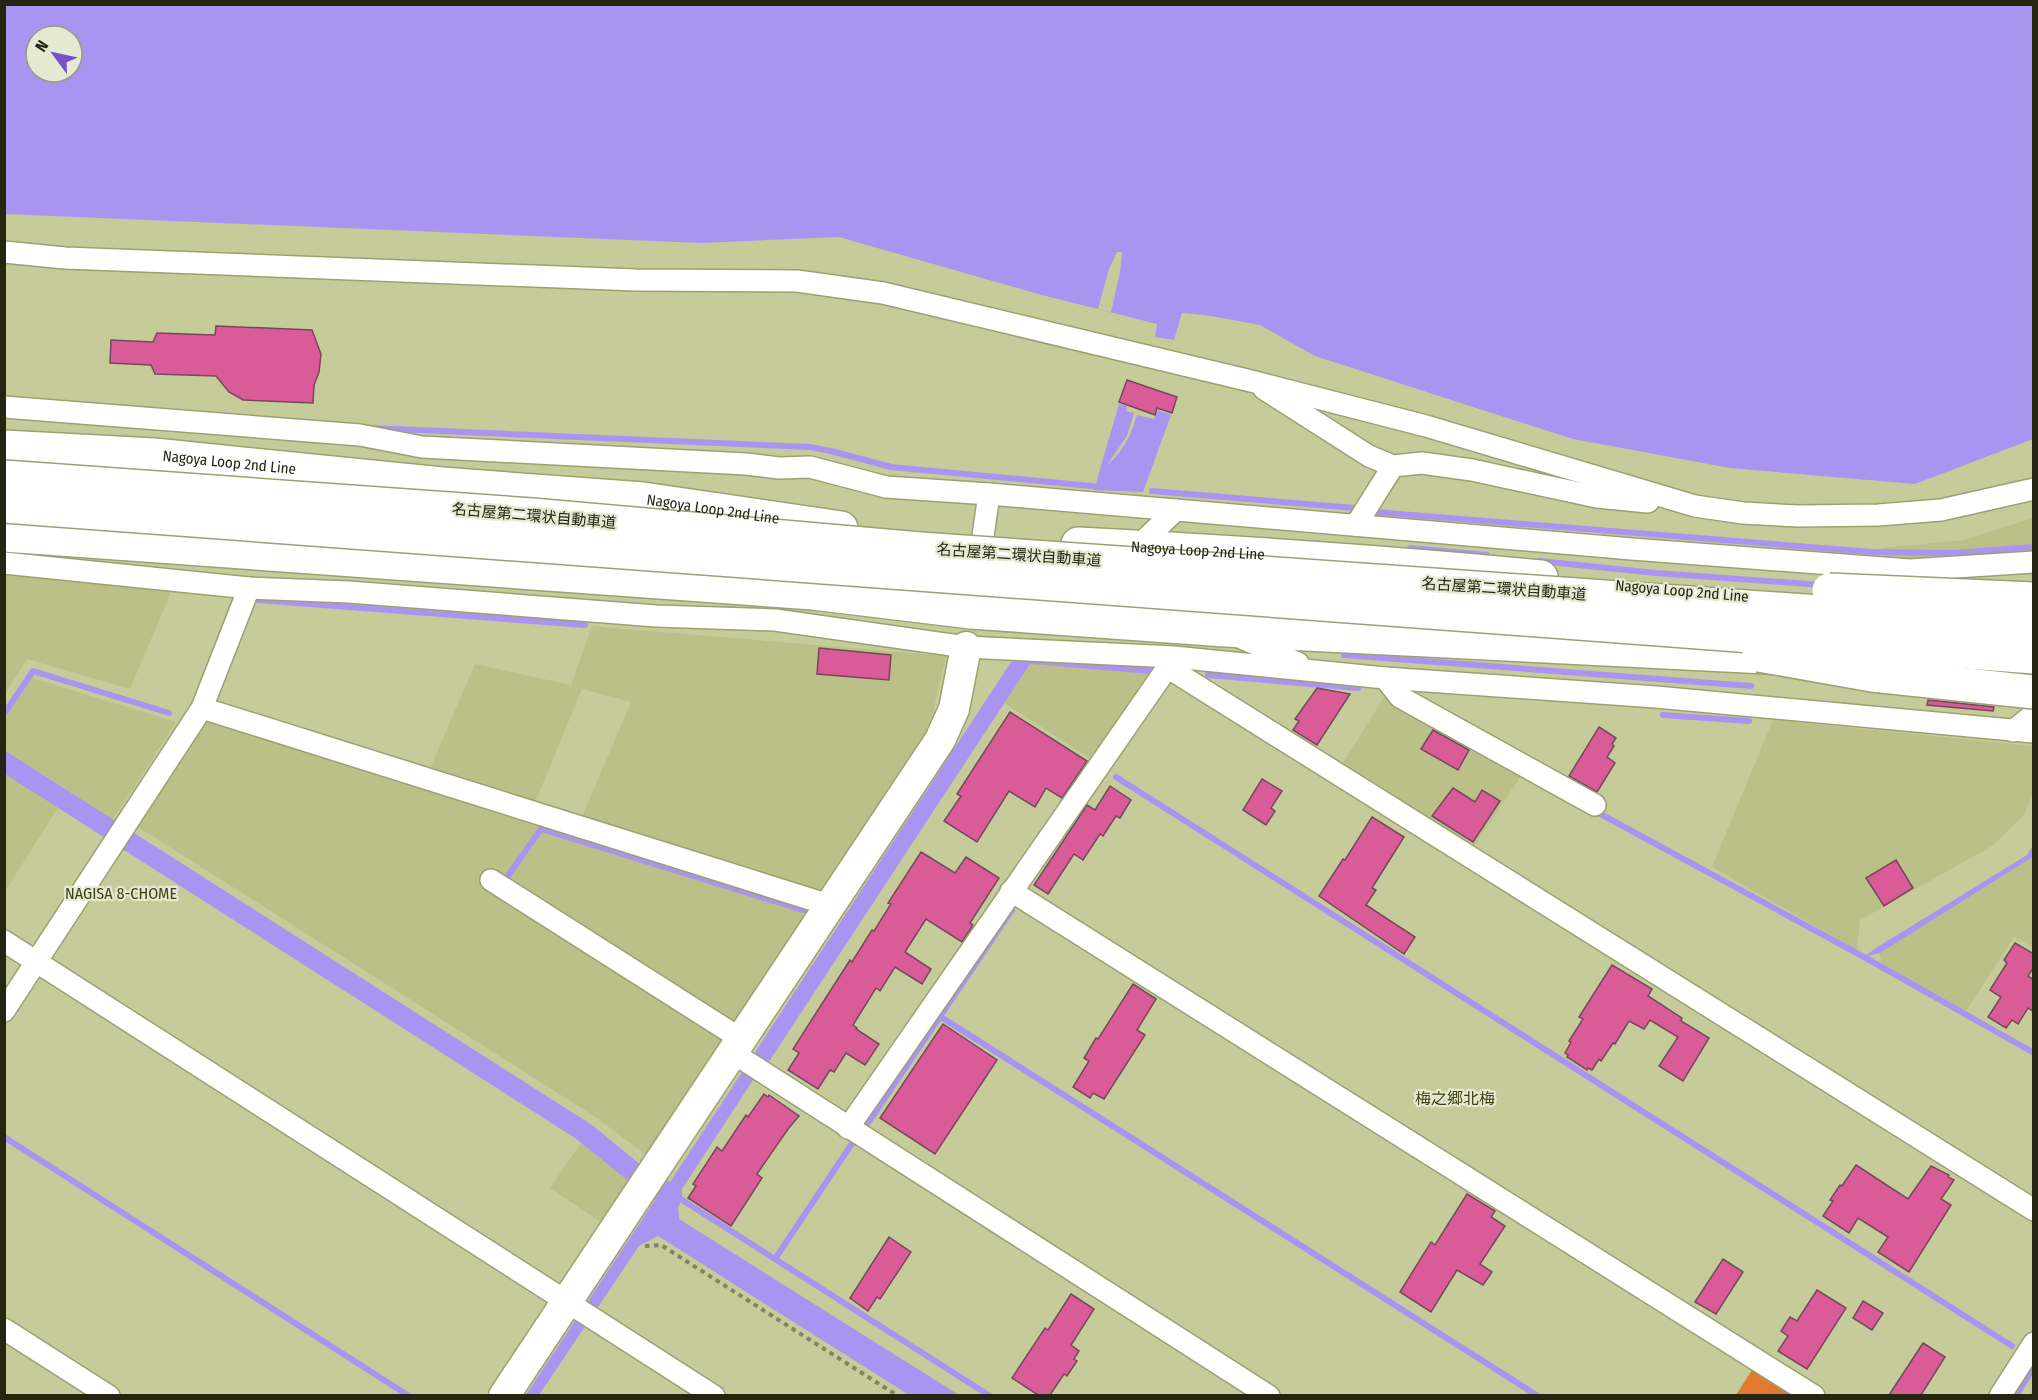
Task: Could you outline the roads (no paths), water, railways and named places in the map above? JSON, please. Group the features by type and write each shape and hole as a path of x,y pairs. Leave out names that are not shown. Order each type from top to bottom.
{"highway":[{"name":"Nagoya Loop 2nd Line","path":"4,447 154,455 442,484 643,499 888,535 1137,547 1450,568 1726,596 2034,620"},
{"name":"名古屋第二環状自動車道","path":"4,477 532,515 920,549 2034,627"},
{"name":"名古屋第二環状自動車道","path":"4,506 2034,657"},
{"path":"4,535 813,594 971,612 1225,630 1771,657 2034,674"},
{"path":"1575,594 1792,588 2034,599"},
{"path":"1590,623 1872,675 2034,692"}],"street":[{"path":"4,252 64,258 636,280 797,281 883,293 1251,381 1426,426 1695,506"},
{"path":"1251,381 1369,456 1393,466 1422,463 1472,470 1597,498 1695,506 1743,513 1798,516 1878,515 1941,510 2034,489"},
{"path":"4,407 360,435 422,447 746,464 779,468 810,467 886,487 1621,548 1910,570 2034,562"},
{"path":"1356,525 1393,466"},
{"path":"504,1395 571,1304 655,1168 739,1050 829,905 940,740 954,709 966,647 989,494"},
{"path":"1137,547 1176,510"},
{"path":"4,563 249,588 349,592 656,616 775,620 966,647 1656,698 2023,732 2034,714"},
{"path":"4,1011 202,708 249,588"},
{"path":"775,620 813,594"},
{"path":"1225,630 1292,662 1332,673"},
{"path":"848,1128 1171,662"},
{"path":"1171,662 2034,1210"},
{"path":"1385,678 1400,697 1594,805"},
{"path":"202,708 829,905"},
{"path":"491,880 739,1050 765,1074 1269,1395"},
{"path":"1011,891 1814,1395"},
{"path":"4,940 714,1395"},
{"path":"4,1329 109,1395"},
{"path":"2000,1395 2034,1343"}],"waterway":[{"path":"372,428 810,447 891,467 1102,487"},
{"path":"1152,491 1354,508"},
{"path":"1375,512 1872,552 1953,553 2034,547"},
{"path":"1410,548 1487,555"},
{"path":"1539,561 1656,573 1822,585"},
{"path":"257,600 585,625"},
{"path":"1344,655 1751,686"},
{"path":"1032,661 1151,671"},
{"path":"4,714 33,671 169,713"},
{"path":"1208,675 1358,688"},
{"path":"1663,715 1749,721"},
{"path":"1116,777 2012,1346"},
{"path":"1595,811 1864,957 2034,1053"},
{"path":"507,877 541,829 803,910"},
{"path":"868,1123 1012,910"},
{"path":"941,1017 1538,1396"},
{"path":"4,1137 409,1396"},
{"path":"775,1259 851,1145"},
{"path":"676,1196 990,1396"}],"district":[{"name":"NAGISA 8-CHOME","path":"121,893"},
{"name":"梅之郷北梅","path":"1455,1098"}]}
